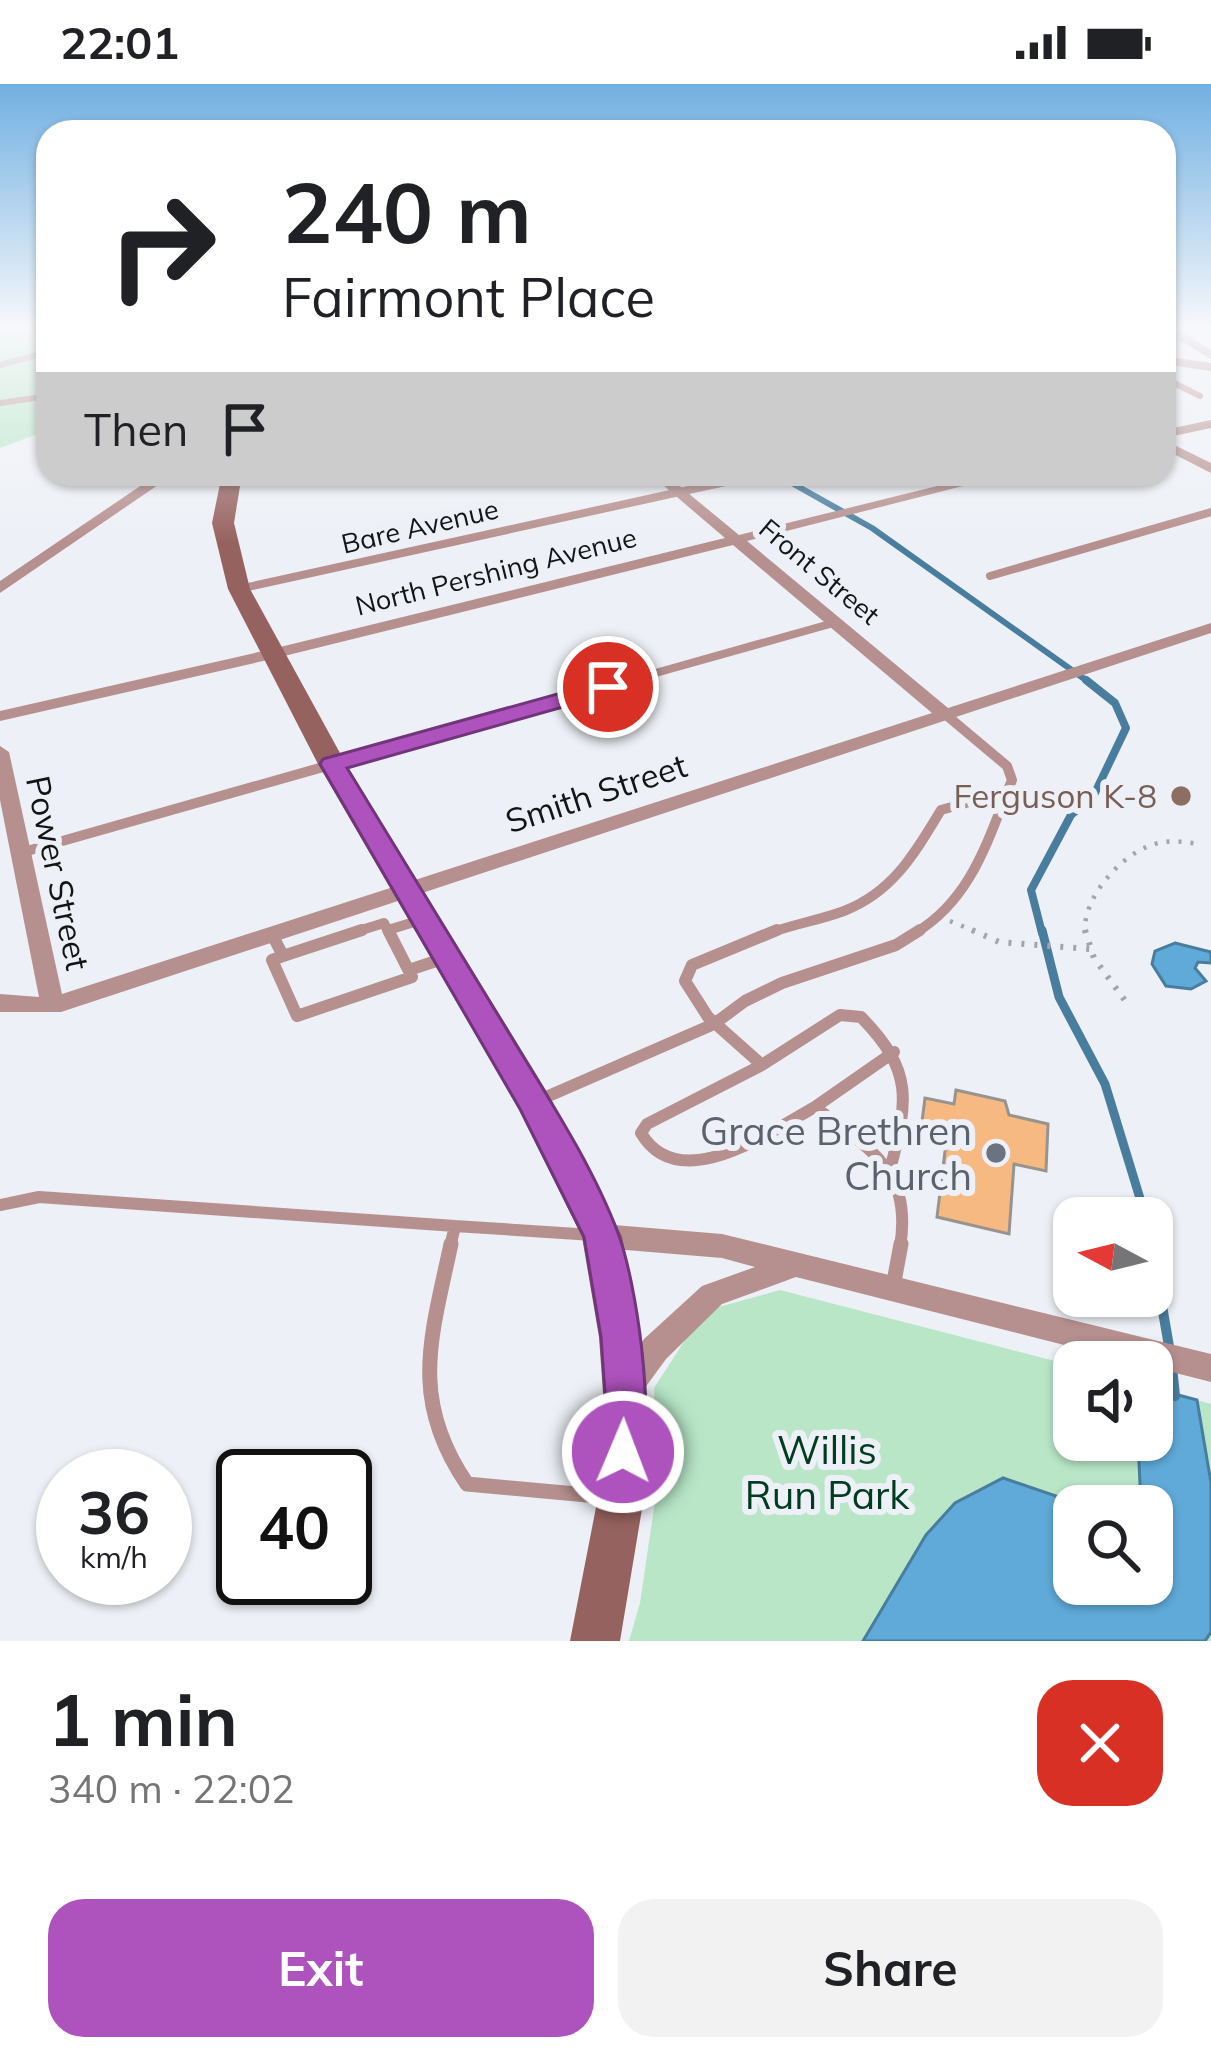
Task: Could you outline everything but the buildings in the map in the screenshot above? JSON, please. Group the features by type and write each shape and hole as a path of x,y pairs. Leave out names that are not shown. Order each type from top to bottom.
{"street":[{"path":"1176,431 1211,424"},
{"path":"1176,450 1211,469"},
{"path":"0,588 149,486"},
{"path":"229,486 223,523 239,589 332,764 534,1102 602,1236 620,1337 624,1391 621,1497 595,1641"},
{"name":"Front Street","path":"674,486 945,714"},
{"name":"North Pershing Avenue","path":"0,716 272,654 952,486"},
{"name":"Smith Street","path":"0,1003 52,1006 277,945 354,907 1211,628"},
{"name":"Power Street","path":"0,752 52,1006"},
{"path":"602,1236 722,1246 1211,1368"},
{"path":"624,1391 656,1349 712,1295 798,1264"}],"lane":[{"path":"0,403 36,398"},
{"name":"Bare Avenue","path":"239,589 702,486"},
{"path":"990,576 1211,512"},
{"path":"20,853 837,622"},
{"path":"534,1102 714,1024 745,1001 896,945 940,916 974,874 1012,779 1006,766 945,714"},
{"path":"762,1065 714,1024 685,981 692,965 793,924 842,912 883,892 910,861 941,810 1009,791"},
{"path":"354,907 365,929"},
{"path":"388,930 424,919"},
{"path":"384,923 388,930 412,976 297,1016 272,960 277,945 384,923"},
{"path":"409,970 447,957"},
{"path":"890,1171 907,1078 894,1052 861,1017 840,1016 762,1065 647,1124 641,1133 645,1146 663,1158 699,1163 815,1107 894,1052"},
{"path":"815,1107 890,1171 902,1190 893,1287"},
{"path":"0,1205 39,1197 602,1236"},
{"path":"455,1226 431,1349 429,1401 439,1441 467,1484 526,1493 621,1497"}],"path":[{"path":"1129,1006 1091,949 1084,923 1087,904 1139,849 1173,839 1200,844"},
{"path":"940,916 986,939 1091,949"}],"green space":[{"path":"0,398 36,398 36,434 0,448"},
{"name":"Willis Run Park","path":"780,1290 1053,1361 1053,1461 1173,1461 1173,1394 1211,1404 1211,1641 629,1641 640,1603 657,1488 654,1388 704,1311"}],"water":[{"path":"1175,943 1211,952 1211,963 1198,962 1195,968 1206,981 1191,989 1166,986 1152,964 1155,951"},
{"path":"1173,1394 1197,1400 1211,1483 1211,1632 1205,1641 863,1641 926,1535 955,1503 1003,1478 1053,1495 1053,1605 1173,1605 1173,1485 1140,1485 1139,1461 1173,1461"}],"waterway":[{"path":"797,486 872,528 1088,682"},
{"path":"1042,933 1031,890 1071,815 1093,797 1126,728 1115,703 1088,682"},
{"path":"1042,930 1059,997 1105,1084 1140,1197"},
{"path":"1164,1317 1168,1341"},
{"path":"1173,1377 1175,1396"}],"place":[{"name":"Ferguson K-8","path":"1181,796"},
{"name":"Grace Brethren Church","path":"996,1153"}],"route":[{"path":"608,687 332,764 534,1102 602,1236 620,1337 626,1407 623,1452"}]}
